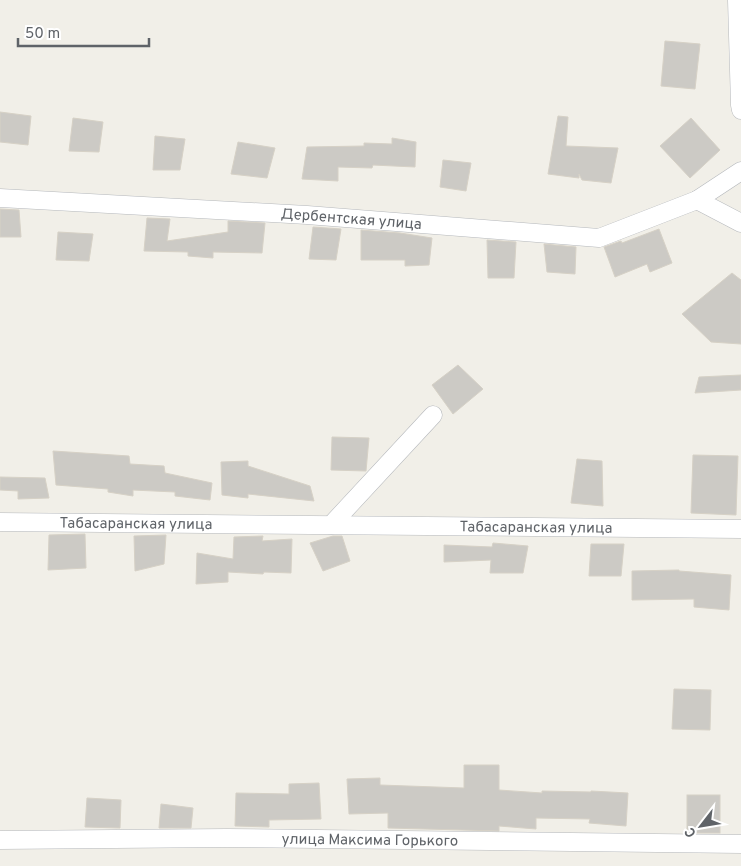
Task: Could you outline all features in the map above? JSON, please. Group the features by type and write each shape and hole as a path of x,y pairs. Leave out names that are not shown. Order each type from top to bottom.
{"street":[{"path":"737,0 741,110"},
{"name":"Дербентская улица","path":"0,198 307,215 599,238 697,200 741,171"},
{"path":"697,200 741,223"},
{"path":"331,525 433,415"},
{"name":"Табасаранская улица","path":"0,522 741,529"},
{"name":"улица Максима Горького","path":"0,840 227,838 741,844"}],"building":[{"path":"665,41 700,44 695,89 661,86"},
{"path":"0,112 31,116 28,145 0,142"},
{"path":"558,116 568,117 566,146 618,148 611,183 582,180 579,174 579,178 548,174"},
{"path":"73,118 103,122 99,152 69,151"},
{"path":"691,118 720,150 690,178 660,146"},
{"path":"155,136 185,139 180,170 153,170"},
{"path":"392,138 416,142 415,167 373,165 372,168 338,167 338,181 302,179 307,147 364,146 364,143 392,144"},
{"path":"238,142 275,148 267,178 231,174"},
{"path":"443,160 471,163 466,191 440,187"},
{"path":"0,209 19,210 21,237 0,237"},
{"path":"147,218 170,219 167,241 228,232 228,221 265,223 262,253 213,252 213,258 188,256 188,252 144,251"},
{"path":"313,227 341,229 336,260 309,259"},
{"path":"659,229 672,263 650,272 647,264 615,277 604,247 621,241 622,243"},
{"path":"361,230 432,238 429,265 405,266 405,260 361,260"},
{"path":"58,232 93,234 89,261 56,260"},
{"path":"487,240 516,242 514,278 488,278"},
{"path":"544,244 576,247 575,274 547,272"},
{"path":"732,273 741,280 741,344 711,342 682,314"},
{"path":"458,365 483,389 453,414 432,385"},
{"path":"741,375 741,390 695,393 699,377"},
{"path":"332,437 369,438 366,471 331,470"},
{"path":"53,451 129,456 130,464 164,466 165,473 212,483 210,500 175,496 175,492 133,490 133,496 108,492 108,489 56,485"},
{"path":"693,455 738,456 736,515 691,513"},
{"path":"577,459 602,461 603,506 571,503"},
{"path":"248,461 248,466 310,486 314,501 248,494 248,498 222,495 221,462"},
{"path":"0,477 45,478 49,498 18,499 18,491 0,490"},
{"path":"85,534 86,568 48,570 49,535"},
{"path":"166,535 164,564 135,571 134,536"},
{"path":"263,536 262,541 292,539 291,573 228,572 228,582 196,584 197,553 233,559 234,537"},
{"path":"333,536 342,536 350,561 323,571 310,543"},
{"path":"493,543 528,546 523,573 490,573 491,560 444,562 444,545 492,547"},
{"path":"591,544 624,544 621,576 589,576"},
{"path":"679,570 731,575 729,610 694,607 694,599 632,600 632,571"},
{"path":"674,689 711,690 710,730 672,729"},
{"path":"464,765 499,765 499,790 542,793 542,791 591,791 628,793 626,826 589,823 590,819 536,818 536,829 499,826 499,831 388,828 388,813 349,814 347,779 380,778 380,785 464,788"},
{"path":"319,783 321,819 269,820 269,827 235,826 236,793 289,794 289,784"},
{"path":"687,795 720,795 720,833 687,833"},
{"path":"87,798 121,800 120,828 85,827"},
{"path":"161,804 193,808 191,828 159,828"}]}
